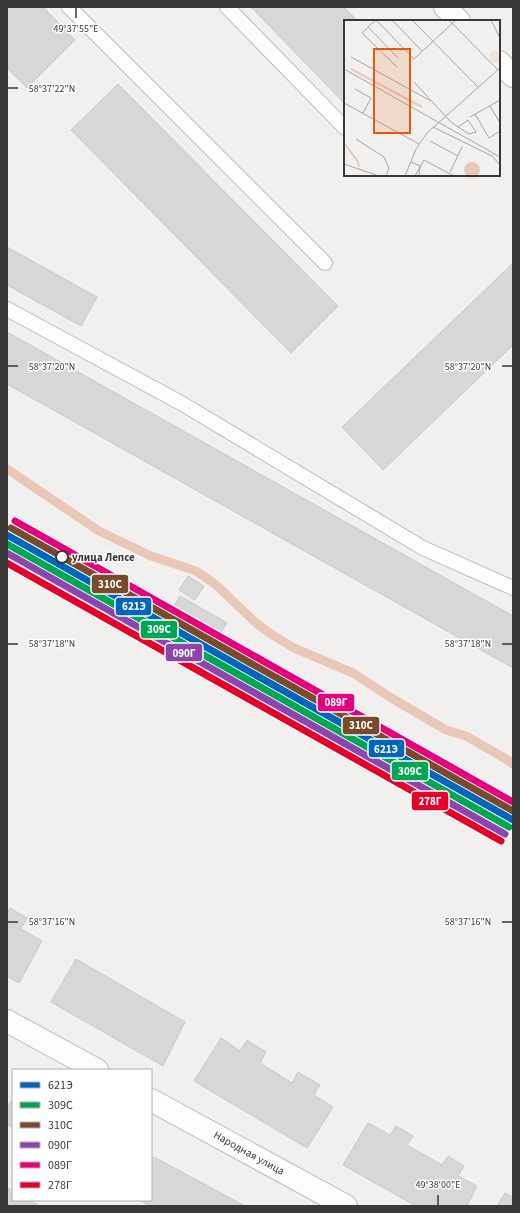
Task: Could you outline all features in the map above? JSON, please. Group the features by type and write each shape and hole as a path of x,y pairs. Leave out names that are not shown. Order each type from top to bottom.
{"street":[{"path":"445,7 458,20"},
{"path":"500,63 513,76"},
{"path":"7,1021 95,1069"},
{"name":"Народная улица","path":"152,1101 346,1206"}],"lane":[{"path":"69,7 325,263"},
{"path":"227,7 344,127"},
{"path":"7,309 181,403 423,548 513,588"}],"building":[{"path":"7,7 43,7 75,40 27,88 7,68"},
{"path":"251,7 344,7 357,20 344,20 344,103"},
{"path":"118,84 338,306 291,353 71,130"},
{"path":"7,247 97,297 81,326 7,285"},
{"path":"513,263 513,345 383,470 342,427"},
{"path":"7,332 513,616 513,668 7,384"},
{"path":"188,576 204,586 195,600 179,590"},
{"path":"180,596 227,623 221,632 174,606"},
{"path":"10,908 27,918 21,929 42,941 19,983 7,976 7,913"},
{"path":"76,959 185,1022 163,1066 51,1002"},
{"path":"221,1038 240,1051 247,1040 266,1052 260,1063 292,1083 298,1072 320,1085 314,1095 333,1107 307,1148 194,1081"},
{"path":"12,1100 12,1128 7,1125 7,1108"},
{"path":"368,1123 390,1135 396,1126 413,1136 407,1145 442,1165 448,1156 464,1166 458,1176 477,1186 467,1206 416,1206 343,1165"},
{"path":"154,1157 245,1206 150,1206 141,1201 152,1201 152,1161"},
{"path":"7,1188 12,1190 12,1201 31,1201 40,1206 7,1206"},
{"path":"505,1193 513,1198 513,1206 497,1206"}],"waterway":[{"path":"7,469 99,531 151,556 196,571 215,584 256,623 294,648 353,673 393,699 446,730 466,736 513,764"}],"transit line":[{"name":"089Г","path":"15,521 513,802"},
{"name":"310С","path":"11,528 513,811"},
{"name":"621Э","path":"7,535 513,820"},
{"name":"309С","path":"7,544 509,827"},
{"name":"090Г","path":"7,553 505,834"},
{"name":"278Г","path":"7,563 501,841"}],"place":[{"name":"улица Лепсе","path":"62,557"}]}
